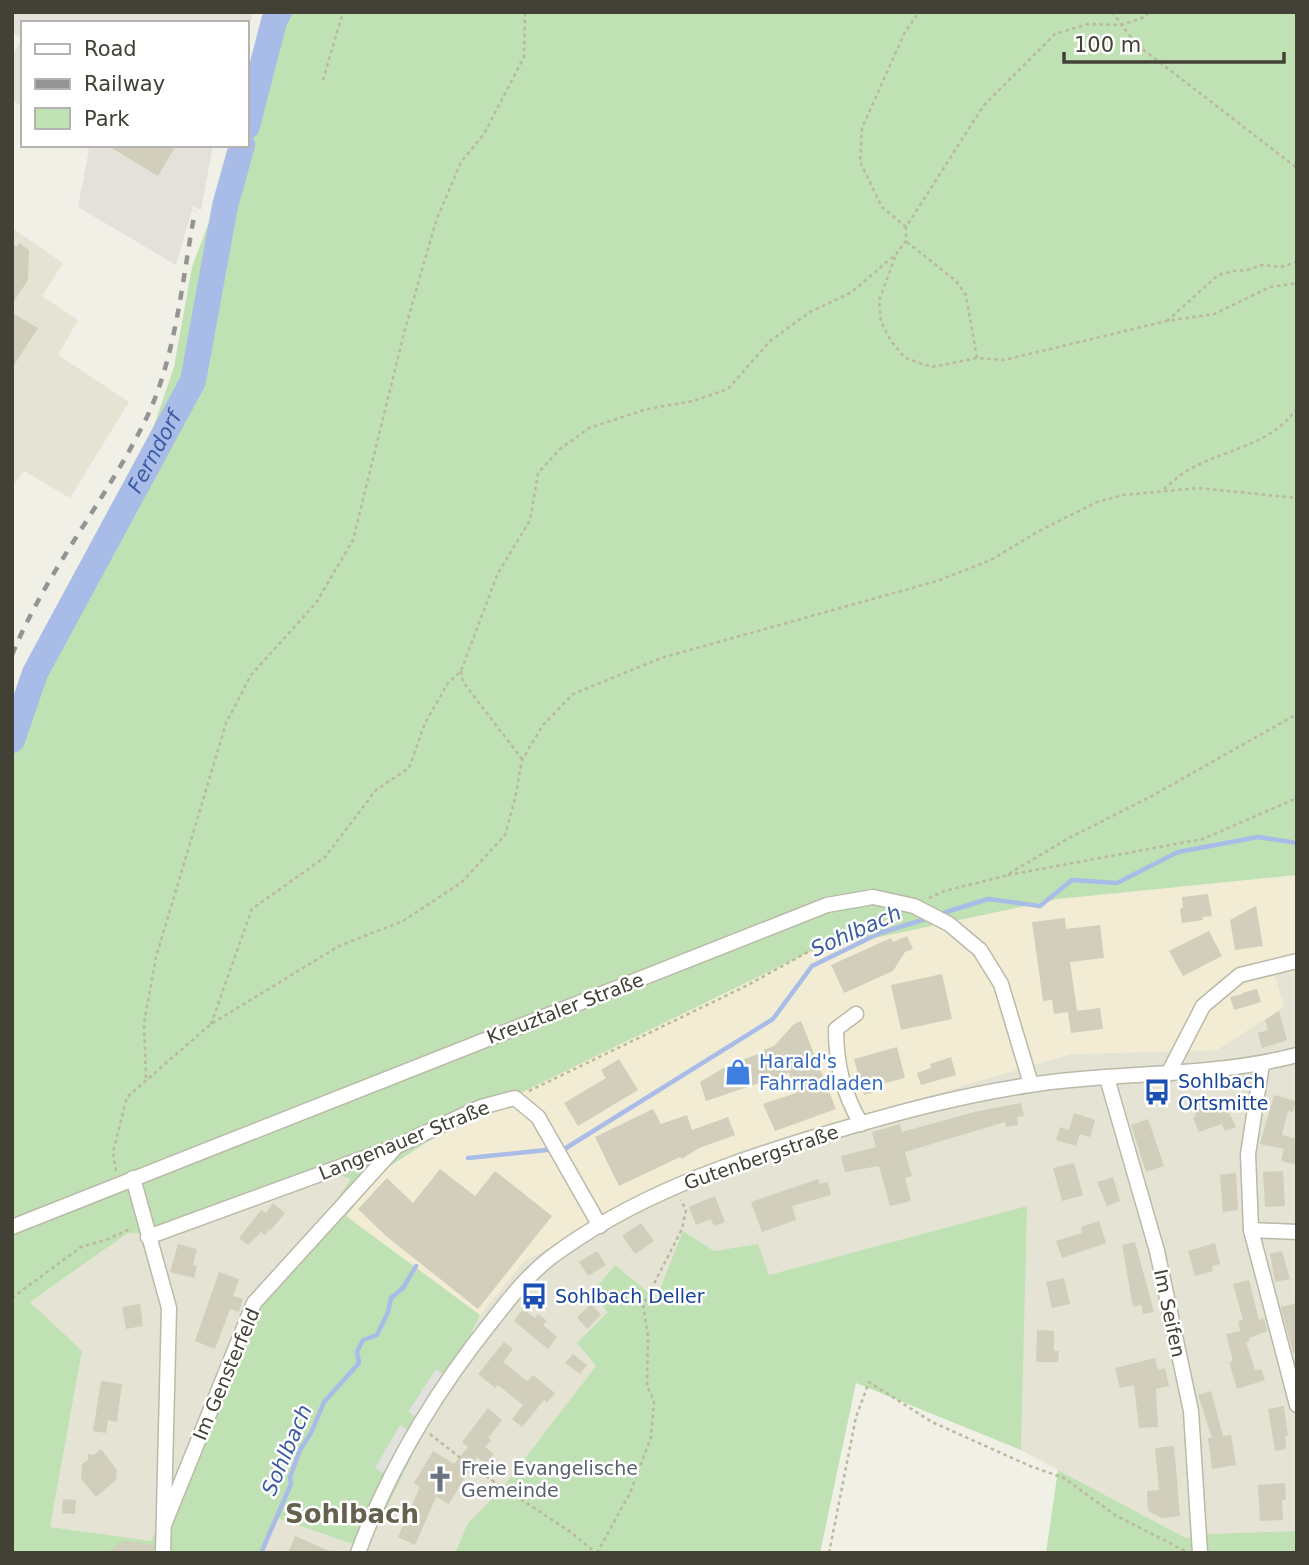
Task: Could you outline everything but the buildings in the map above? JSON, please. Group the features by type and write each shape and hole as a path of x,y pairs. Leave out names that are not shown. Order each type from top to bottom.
{"street":[{"name":"Kreuztaler Straße","path":"12,1227 827,905 873,897 915,906 949,923 980,950 1001,984 1031,1084"},
{"path":"1168,1074 1203,1006 1240,975 1297,961"},
{"path":"856,1014 836,1029 836,1058 850,1105 860,1124"},
{"name":"Gutenbergstraße","path":"358,1553 388,1481 419,1426 453,1373 514,1294 548,1259 600,1226 674,1186 745,1158 948,1101 1031,1084 1262,1064 1297,1055"},
{"path":"1262,1064 1248,1154 1251,1230 1297,1405"},
{"name":"Im Seifen","path":"1107,1078 1157,1251 1191,1411 1200,1553"},
{"name":"Langenauer Straße","path":"146,1230 397,1146 481,1107 515,1097 538,1117 600,1226"},
{"name":"Im Gensterfeld","path":"164,1525 254,1303 397,1146"},
{"name":"Im Gensterfeld","path":"133,1178 169,1308 163,1553"},
{"path":"1251,1230 1297,1232"}],"path":[{"path":"323,80 343,12"},
{"path":"146,1079 144,1023 156,957 226,723 251,675 316,603 353,540 405,329 436,221 461,162 484,134 524,57 525,12"},
{"path":"905,227 882,207 860,162 862,128 905,32 919,12"},
{"path":"1112,12 1136,44 1297,168"},
{"path":"211,1024 252,909 325,857 376,790 409,768 425,723 448,683 461,671 497,575 530,520 538,473 560,449 589,428 647,409 693,401 728,390 770,341 810,312 852,292 896,254 906,241 905,227 984,105 1055,34 1088,24 1121,25 1145,17 1149,12"},
{"path":"906,241 956,281 966,295 977,358"},
{"path":"896,254 879,301 881,322 891,341 905,358 932,367 977,358 1004,360 1167,321 1214,314 1270,287 1297,283"},
{"path":"1167,321 1218,275 1247,271 1262,265 1281,267 1297,262"},
{"path":"1161,490 1190,469 1253,444 1273,431 1297,408"},
{"path":"117,1185 113,1152 127,1097 211,1024 339,946 402,921 462,882 505,835 522,760 543,725 573,694 661,658 937,581 992,559 1037,532 1097,502 1123,495 1198,488 1297,498"},
{"path":"461,671 463,682 522,760"},
{"path":"1005,876 1203,839 1297,798"},
{"path":"419,1426 471,1467 572,1532 596,1553 630,1493 651,1437 654,1401 647,1386 648,1336 643,1305 682,1229 686,1210 674,1186"},
{"path":"12,1298 81,1247 146,1230"},
{"path":"829,1553 856,1417 869,1382 932,1422 1030,1466 1064,1478 1115,1515 1188,1553"}],"shaded area":[{"path":"12,12 254,12 248,27 248,21 21,21 21,37 12,32"},
{"path":"21,40 21,106 12,100 12,56"},
{"path":"85,147 213,147 201,210 193,206 176,265 78,207 89,150"},
{"path":"12,228 63,263 42,296 78,320 58,355 129,402 70,498 24,471 12,487"},
{"path":"1297,875 1297,971 1275,975 1284,1007 1217,1050 1071,1054 739,1151 525,1260 480,1315 346,1216 384,1170 447,1129 809,952 1058,899"},
{"path":"1297,971 1297,1531 1207,1534 1186,1538 1021,1450 1026,1207 769,1275 758,1244 714,1251 656,1300 592,1293 609,1312 597,1365 500,1491 468,1523 455,1553 263,1553 276,1518 367,1549 480,1315 525,1260 739,1151 1071,1054 1217,1050 1275,975"},
{"path":"333,1173 351,1179 260,1307 151,1541 50,1527 82,1352 30,1302 128,1233 162,1234"},
{"path":"436,1369 446,1376 418,1418 408,1412"},
{"path":"400,1425 410,1431 385,1474 375,1468"}],"green space":[{"path":"288,12 1297,12 1297,875 1058,899 809,952 447,1129 384,1170 346,1216 480,1315 367,1549 277,1518 263,1553 12,1553 12,698 148,443 174,367 192,267 237,147 248,147 248,119","holes":["333,1173 351,1179 260,1307 151,1541 50,1527 82,1351 30,1302 128,1233 162,1234"]},
{"path":"1027,1206 1021,1450 856,1383 820,1553 455,1553 468,1523 500,1491 596,1366 577,1343 608,1312 591,1294 615,1265 656,1299 683,1231 714,1251 758,1244 769,1275"},
{"path":"1058,1470 1186,1538 1207,1534 1297,1531 1297,1553 1046,1553"}],"waterway":[{"name":"Ferndorf","path":"248,122 274,21 279,12"},
{"name":"Ferndorf","path":"12,740 35,673 193,381 225,206 241,147"},
{"name":"Sohlbach","path":"940,914 988,899 1040,906 1072,880 1117,883 1178,852 1258,837 1297,843"},
{"name":"Sohlbach","path":"468,1158 566,1148 773,1019 812,966 880,933 929,918"},
{"name":"Sohlbach","path":"261,1553 291,1484 290,1477 300,1450 311,1433 324,1402 359,1363 357,1352 363,1340 377,1335 388,1312 391,1298 403,1288 416,1266"}],"railway":[{"path":"12,655 41,595 128,453 155,399 177,319 195,211"}],"place":[{"name":"Harald's Fahrradladen","path":"738,1072"},
{"name":"Sohlbach Ortsmitte","path":"1157,1092"},
{"name":"Sohlbach Deller","path":"534,1296"},
{"name":"Freie Evangelische Gemeinde","path":"440,1479"}],"district":[{"name":"Sohlbach","path":"352,1514"}]}
